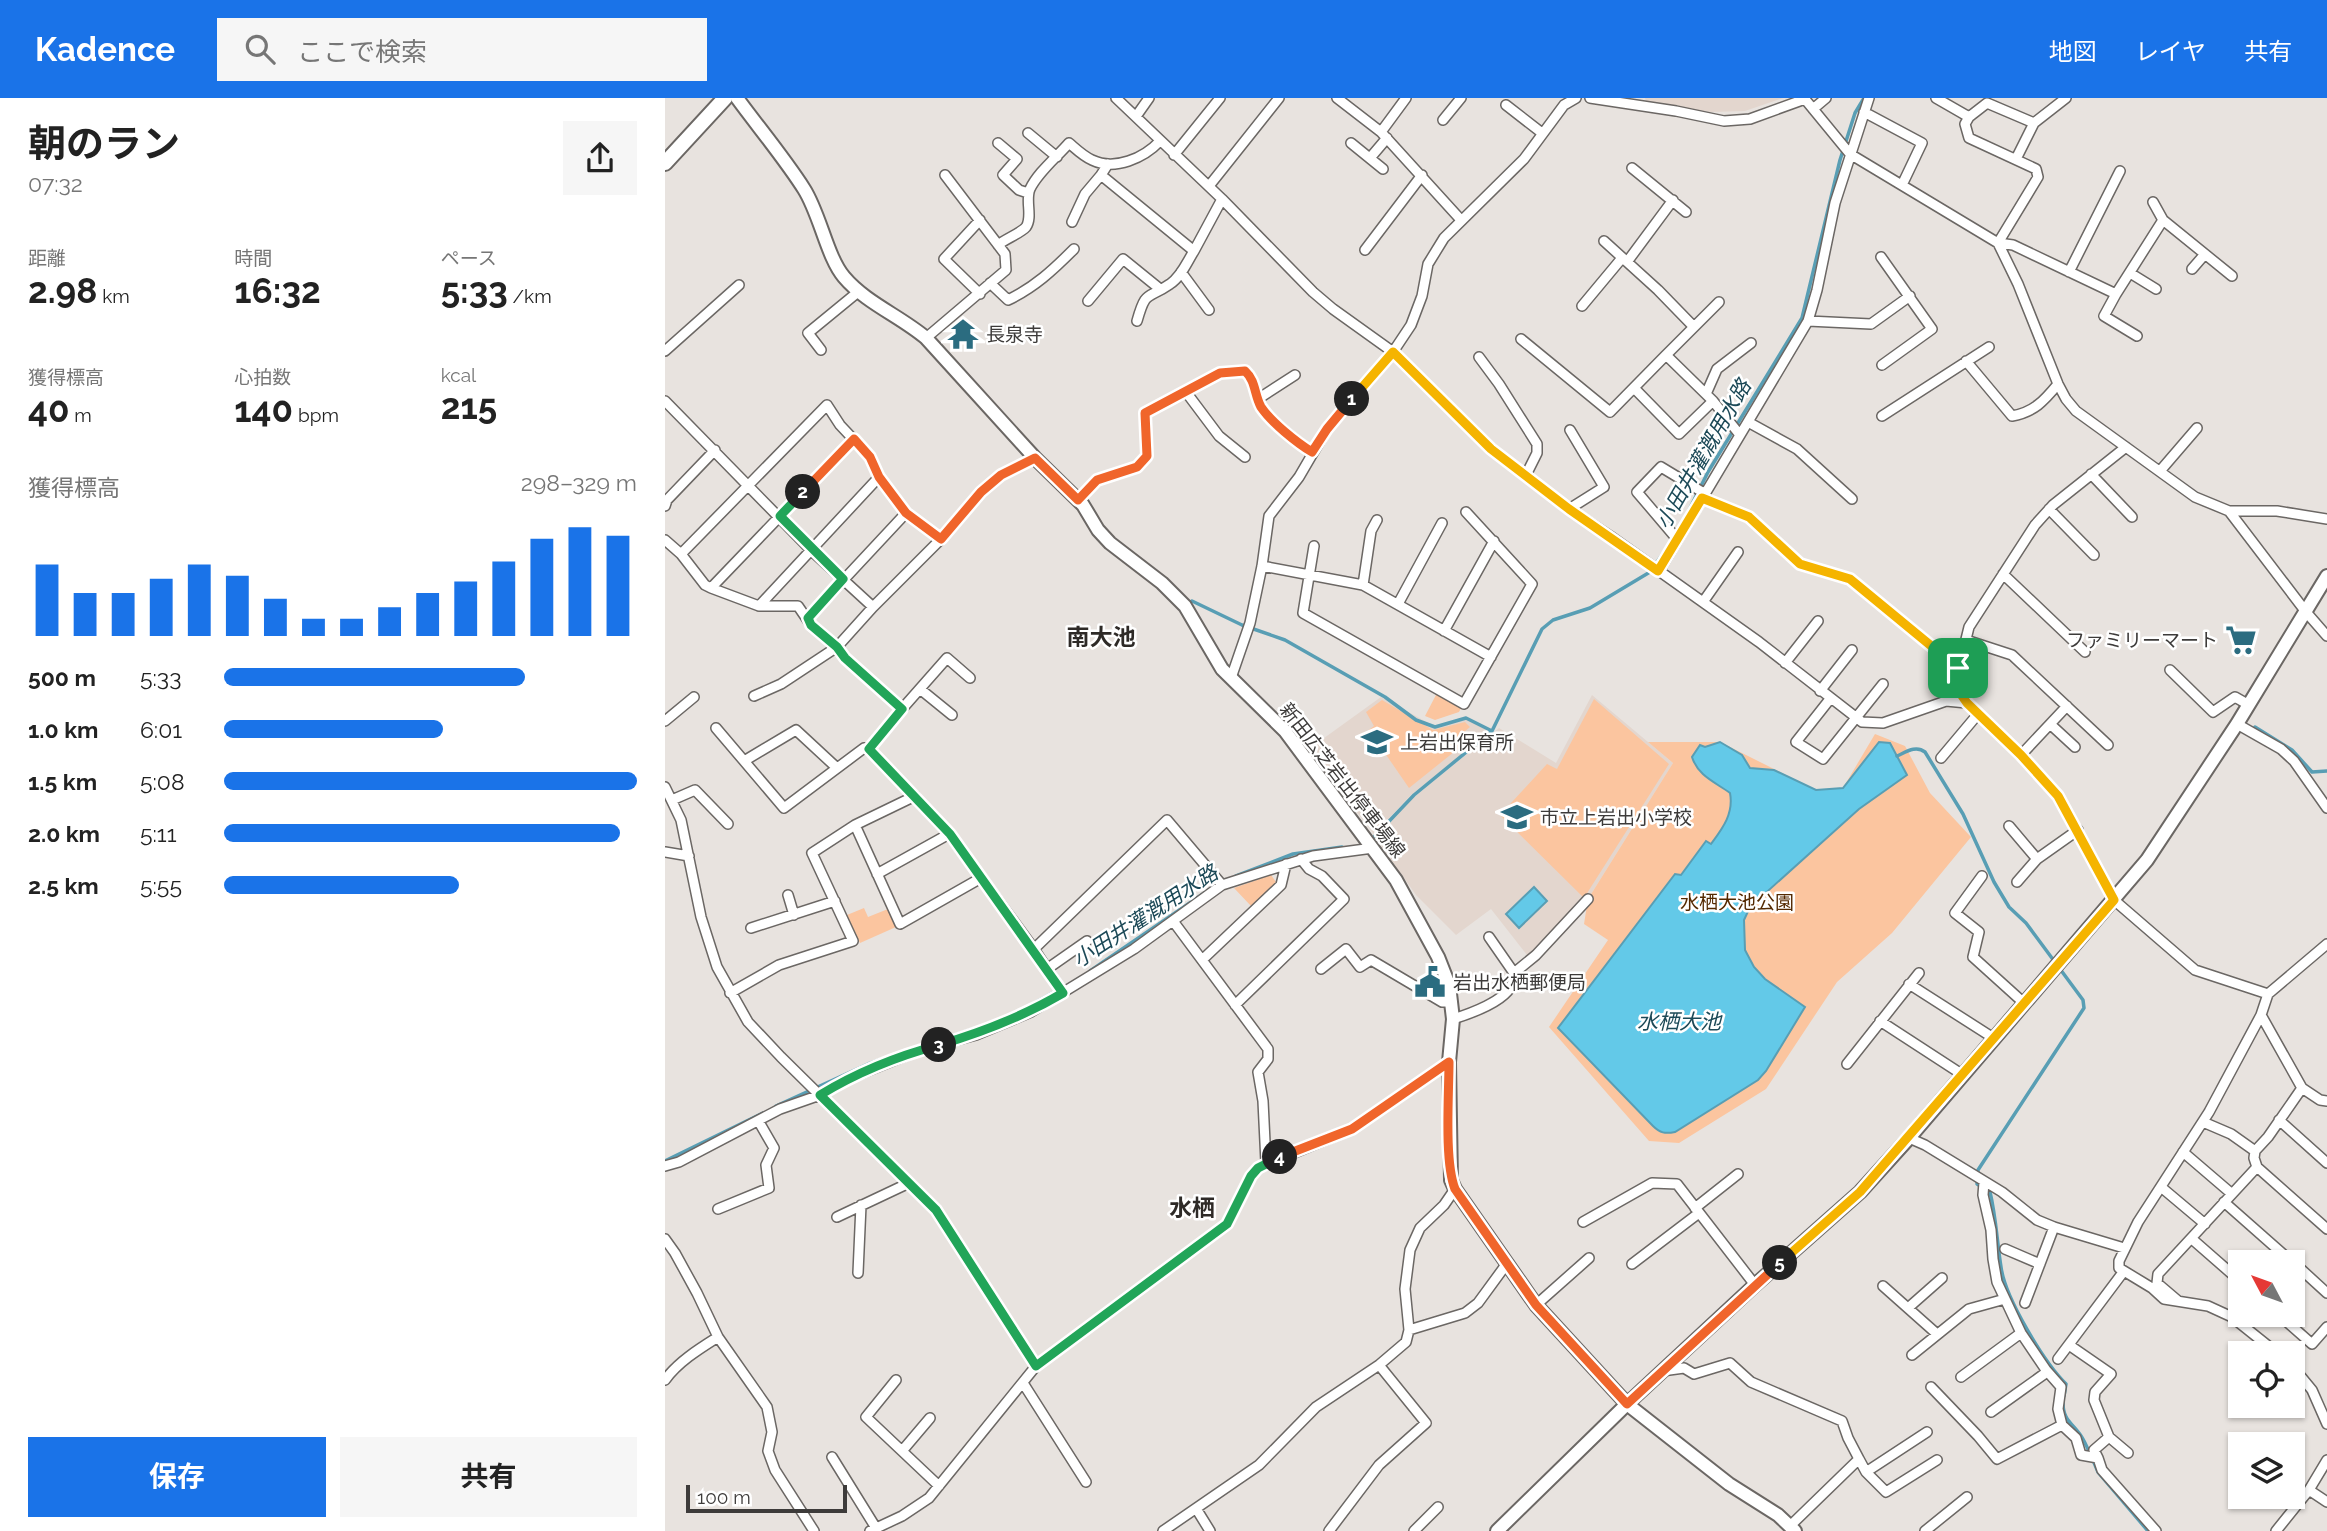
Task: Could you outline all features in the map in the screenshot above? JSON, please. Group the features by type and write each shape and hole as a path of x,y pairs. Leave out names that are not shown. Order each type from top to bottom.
{"main road":[{"path":"665,163 725,98"},
{"name":"新田広芝岩出停車場線","path":"737,98 804,189 838,270 858,292 911,325 926,338 1035,458 1078,500 1110,543 1162,583 1185,606 1222,669 1285,731 1401,888 1450,985 1453,1019 1449,1062 1451,1180 1536,1305 1627,1404 1718,1476 1778,1515 1793,1529"},
{"path":"1497,1531 1661,1372 1860,1192 1909,1138 2114,900 2164,837 2249,705 2327,576"}],"street":[{"path":"1116,98 1222,198 1313,292 1393,352 1491,449 1569,509 1703,602 1856,718 1862,722 1883,723 1946,701 1967,703"},
{"path":"1137,115 1149,98"},
{"path":"1174,155 1220,98"},
{"path":"1209,187 1279,98"},
{"path":"1337,98 1352,103 1422,175 1461,220"},
{"path":"1370,158 1406,98"},
{"path":"1443,120 1461,98"},
{"path":"1554,98 1564,105"},
{"path":"1590,98 1724,121 1750,119 1805,99 1850,154 1998,243 2013,245 2116,294"},
{"path":"1813,109 1826,98"},
{"path":"1658,571 1701,493 1740,435 1808,321 1835,203 1869,98"},
{"path":"1936,98 1969,117"},
{"path":"2016,159 2034,123 2066,98"},
{"path":"1231,678 1250,623 1269,516 1299,477 1327,429 1393,352 1411,325 1422,296 1428,264 1444,238 1524,159 1564,105 1574,99"},
{"path":"1998,243 2038,177 2036,169 1969,138 1965,124 1969,117 1987,103 2034,123"},
{"path":"1506,105 1542,133"},
{"path":"1864,112 1921,143 1902,185"},
{"path":"1028,133 1057,157"},
{"path":"998,244 1025,227 1028,220 1028,193 1069,142 1088,159 1108,164 1141,157 1160,141"},
{"path":"998,143 1017,159 1003,175 1019,190 1028,193"},
{"path":"1351,143 1383,169"},
{"path":"1072,222 1085,194 1108,164"},
{"path":"1632,168 1686,212"},
{"path":"2069,272 2120,171"},
{"path":"926,338 1006,270 1005,254 945,175"},
{"path":"1101,175 1194,251"},
{"path":"1365,250 1422,175"},
{"path":"1137,321 1149,294 1171,284 1181,272 1222,198"},
{"path":"1582,306 1673,200"},
{"path":"2153,202 2163,220 2232,276"},
{"path":"980,220 944,259 980,294"},
{"path":"2137,336 2104,316 2163,220"},
{"path":"1604,241 1694,327"},
{"path":"1998,243 2018,284 2058,384 2076,411 2195,498 2229,511 2277,511 2327,519"},
{"path":"990,283 1008,300 1028,291 1048,276 1074,249"},
{"path":"2192,269 2205,254"},
{"path":"1881,257 1932,329 1882,365"},
{"path":"1088,301 1123,258 1160,289"},
{"path":"1181,272 1209,310"},
{"path":"2130,273 2156,289"},
{"path":"665,351 739,285"},
{"path":"821,350 808,333 858,292"},
{"path":"1808,321 1871,324 1910,296"},
{"path":"1521,339 1610,412 1719,302"},
{"path":"1634,388 1679,434 1710,398 1717,369 1751,343"},
{"path":"1882,416 1989,346"},
{"path":"1666,355 1710,398 1740,435"},
{"path":"1479,357 1537,444 1537,453 1526,475"},
{"path":"1966,361 2012,416 2025,414 2041,405 2058,384"},
{"path":"1078,500 1097,480 1137,467 1147,456 1145,413 1220,373 1245,371 1252,378 1258,399 1268,414 1300,445 1312,452"},
{"path":"1258,399 1295,374"},
{"path":"1186,392 1219,436 1245,457"},
{"path":"665,401 812,551 873,607"},
{"path":"681,554 827,405 840,425 870,457 879,477 906,513 941,539"},
{"path":"1748,422 1797,449 1852,499"},
{"path":"2159,471 2197,428"},
{"path":"1569,509 1604,487 1570,430"},
{"path":"711,588 854,439"},
{"path":"2126,447 2049,509 2035,525 1969,627 1958,668 1960,693 2058,796 2114,900 2195,970 2268,993"},
{"path":"665,506 667,500 715,450"},
{"path":"754,695 781,684 837,647 941,539 981,492 1001,475 1035,458"},
{"path":"1675,537 1637,492 1661,467 1701,493 1749,517 1800,564 1850,579 1958,668"},
{"path":"2091,474 2132,517"},
{"path":"759,606 879,477"},
{"path":"2049,509 2094,555"},
{"path":"2229,511 2327,636"},
{"path":"1314,546 1303,613 1464,704 1532,584 1466,512"},
{"path":"808,618 906,513"},
{"path":"1363,584 1371,531 1377,520"},
{"path":"1398,604 1442,523"},
{"path":"665,540 681,554 705,585 711,588 759,606 798,606 811,625 902,709"},
{"path":"1444,631 1494,541"},
{"path":"1703,602 1738,552"},
{"path":"1262,566 1363,584 1491,657"},
{"path":"2003,574 2085,652"},
{"path":"1785,663 1818,621"},
{"path":"1966,640 2012,655 2108,745"},
{"path":"1820,691 1852,650"},
{"path":"869,749 947,659 970,678"},
{"path":"2170,670 2213,712 2235,697 2249,705"},
{"path":"1830,699 1796,742 1823,759 1883,684"},
{"path":"920,689 952,715"},
{"path":"665,722 694,697"},
{"path":"2021,755 2067,706"},
{"path":"1941,758 1978,714"},
{"path":"2050,724 2075,747"},
{"path":"2237,724 2281,749 2327,808"},
{"path":"716,728 784,808 864,748 869,749 950,834 1061,990"},
{"path":"744,761 796,730 837,768"},
{"path":"665,787 681,820 704,927 717,967 748,1022 936,1210 1036,1366"},
{"path":"672,800 695,790 728,824"},
{"path":"730,993 779,965 853,941 812,853 855,825 915,796"},
{"path":"1034,949 1167,820 1219,881"},
{"path":"855,825 900,924 981,878"},
{"path":"2009,826 2037,859"},
{"path":"2017,882 2037,859 2078,830"},
{"path":"877,874 950,834"},
{"path":"665,1166 679,1162 780,1109 820,1095 843,1081 919,1050 975,1035 1031,1012 1061,990 1134,949 1173,921 1219,881 1301,859 1373,848"},
{"path":"665,852 689,856"},
{"path":"1235,1005 1344,899 1301,859"},
{"path":"1202,960 1282,885 1286,864"},
{"path":"1982,876 1955,913 1979,932 1973,957 2025,1004"},
{"path":"788,895 794,915"},
{"path":"1453,1019 1470,1014 1498,999 1512,986 1514,973 1536,955 1588,899"},
{"path":"751,929 835,901"},
{"path":"1173,921 1268,1049 1268,1059 1258,1072 1263,1101 1266,1163"},
{"path":"1489,937 1514,973"},
{"path":"1047,969 1087,941"},
{"path":"2228,1315 2208,1306 2164,1299 2152,1287 2119,1268 2119,1261 2124,1248 2203,1122 2261,1015 2268,993 2327,944"},
{"path":"1321,969 1346,949 1360,967 1371,960 1442,1002 1452,1002"},
{"path":"1847,1064 1919,973"},
{"path":"1909,984 1995,1039"},
{"path":"2261,1015 2302,1088 2320,1100 2327,1101"},
{"path":"1880,1021 1963,1075"},
{"path":"832,1457 873,1530 902,1516 929,1498 1036,1366 1227,1224 1251,1176 1266,1163 1352,1129 1449,1062"},
{"path":"2302,1088 2268,1138 2255,1151 2254,1158 2257,1167 2327,1229"},
{"path":"2279,1120 2327,1163"},
{"path":"718,1209 769,1188 766,1165 774,1148 759,1122"},
{"path":"2203,1122 2231,1134 2255,1151"},
{"path":"1909,1138 2002,1192 2037,1220 2124,1248"},
{"path":"2183,1152 2232,1194"},
{"path":"2178,1302 2157,1283 2158,1274 2257,1167"},
{"path":"1632,1264 1738,1174"},
{"path":"1984,1182 1983,1195 1991,1230 1997,1282 2021,1334 2047,1372 2061,1387 2058,1409 2063,1425 2076,1438 2081,1455 2098,1458"},
{"path":"837,1217 909,1183"},
{"path":"1583,1222 1652,1183 1677,1184 1755,1285"},
{"path":"2161,1187 2205,1224"},
{"path":"1163,1531 1259,1465 1322,1403 1379,1365 1406,1342 1409,1330 1405,1289 1410,1250 1420,1227 1444,1205 1455,1189"},
{"path":"2224,1202 2278,1250"},
{"path":"858,1273 861,1205"},
{"path":"2025,1303 2054,1227"},
{"path":"665,1239 692,1283 718,1337 767,1407 772,1432 768,1451 775,1470 814,1531"},
{"path":"2192,1239 2228,1270"},
{"path":"2005,1249 2040,1264"},
{"path":"1536,1305 1589,1258"},
{"path":"1409,1330 1465,1313 1478,1303 1508,1262"},
{"path":"2058,1359 2124,1271"},
{"path":"2305,1274 2327,1293"},
{"path":"1908,1308 1942,1278"},
{"path":"1883,1286 1937,1334"},
{"path":"1912,1355 1969,1309 2005,1299"},
{"path":"2244,1327 2262,1341"},
{"path":"2293,1327 2312,1344 2327,1327"},
{"path":"1961,1377 2021,1334"},
{"path":"665,1380 668,1372 718,1337"},
{"path":"2069,1345 2111,1374 2095,1392 2094,1400 2109,1437 2128,1453"},
{"path":"1661,1372 1684,1368 1694,1374 1730,1363 1751,1382 1842,1421 1866,1472 1886,1492 1937,1460"},
{"path":"1329,1531 1379,1465 1426,1423 1379,1365"},
{"path":"1991,1412 2047,1372"},
{"path":"896,1380 866,1417 939,1486"},
{"path":"2305,1382 2312,1390 2327,1424"},
{"path":"1023,1383 1086,1482"},
{"path":"1931,1387 1997,1459 2063,1425"},
{"path":"902,1451 930,1418"},
{"path":"1866,1472 1927,1432"},
{"path":"2109,1437 2094,1450 2102,1470 2155,1531"},
{"path":"1793,1529 1859,1460"},
{"path":"2276,1531 2309,1490 2327,1460"},
{"path":"2309,1490 2327,1502"},
{"path":"1916,1531 1925,1531 1968,1497"},
{"path":"1415,1531 1438,1507"},
{"path":"1197,1510 1210,1531"}],"shaded area":[{"path":"1645,98 1783,98 1745,111 1711,112 1647,104"},
{"name":"市立上岩出小学校","path":"1592,695 1673,763 1588,899 1527,955 1491,909 1456,935 1416,895 1375,837 1413,798 1499,728 1556,763"},
{"path":"1381,697 1434,726 1465,718 1490,732 1411,795 1374,834 1349,802 1313,746"}],"green space":[{"path":"1437,693 1462,706 1459,712 1435,720 1425,716"},
{"path":"1594,699 1669,764 1584,898 1500,815 1547,764 1557,769"},
{"path":"1382,700 1433,730 1465,722 1470,727 1458,737 1464,744 1409,788 1369,730 1374,726 1366,712"},
{"name":"水栖大池公園","path":"1875,734 1905,746 1930,793 1971,837 1892,933 1837,982 1766,1089 1679,1143 1649,1141 1549,1027 1608,940 1584,924 1588,899 1673,763 1648,742 1720,742 1816,790 1843,788"},
{"path":"1271,875 1276,882 1251,906 1234,888"},
{"path":"864,908 868,917 888,909 896,927 860,943 847,915"}],"water":[{"name":"水栖大池","path":"1720,742 1742,755 1750,768 1774,770 1816,790 1843,788 1879,742 1890,743 1907,775 1859,809 1750,907 1744,920 1745,950 1754,967 1765,979 1805,1007 1758,1080 1675,1132 1665,1133 1653,1126 1558,1028 1675,874 1681,875 1706,841 1711,844 1723,827 1729,814 1730,793 1703,774 1692,757 1700,745 1705,747"},
{"path":"1534,887 1547,901 1519,928 1506,914"}],"waterway":[{"name":"小田井灌漑用水路","path":"1681,526 1708,472 1802,318 1840,160 1855,113 1864,98"},
{"name":"小田井灌漑用水路","path":"1375,836 1414,795 1492,731 1542,629 1553,620 1590,608 1650,572 1673,539"},
{"path":"1192,601 1242,625 1285,640 1385,697 1416,720 1435,727 1466,718 1492,731"},
{"path":"2255,727 2292,750 2312,772 2327,771"},
{"path":"1897,756 1915,749 1925,752 1963,814 1994,882 2009,907 2026,923 2083,1000 2084,1008 1978,1170 1977,1184 1990,1192 2001,1267 2010,1295 2037,1345 2066,1384 2064,1396"},
{"name":"小田井灌漑用水路","path":"1236,876 1293,854 1342,847"},
{"name":"小田井灌漑用水路","path":"1090,971 1219,883"},
{"name":"小田井灌漑用水路","path":"1011,1016 1056,991"},
{"name":"小田井灌漑用水路","path":"928,1044 1004,1019"},
{"name":"小田井灌漑用水路","path":"776,1106 868,1064 911,1049"},
{"name":"小田井灌漑用水路","path":"665,1161 763,1113"},
{"path":"2063,1403 2066,1416 2081,1435 2090,1453"},
{"path":"2093,1460 2098,1472 2148,1531"}],"place":[{"name":"長泉寺","path":"963,334"},
{"name":"ファミリーマート","path":"2241,640"},
{"name":"上岩出保育所","path":"1377,742"},
{"name":"市立上岩出小学校","path":"1517,817"},
{"name":"岩出水栖郵便局","path":"1430,982"}],"district":[{"name":"南大池","path":"1101,636"},
{"name":"水栖","path":"1192,1207"}],"route":[{"path":"1393,352 1491,449 1569,509 1658,571 1702,498 1749,517 1800,564 1850,579 1958,668 1960,693 2058,796 2114,900 1860,1192 1627,1404 1536,1305 1455,1189 1449,1160 1449,1062 1352,1129 1258,1168 1251,1176 1227,1224 1146,1287 1036,1366 936,1210 820,1095 843,1081 919,1050 975,1035 1031,1012 1063,993 950,834 869,749 902,709 845,658 837,647 811,625 808,618 843,579 812,551 780,516 854,439 870,457 879,477 906,513 941,539 981,492 1001,475 1035,458 1078,500 1097,480 1137,467 1147,456 1145,413 1220,373 1245,371 1252,378 1262,407 1300,445 1312,452 1327,429 1393,352"}]}
